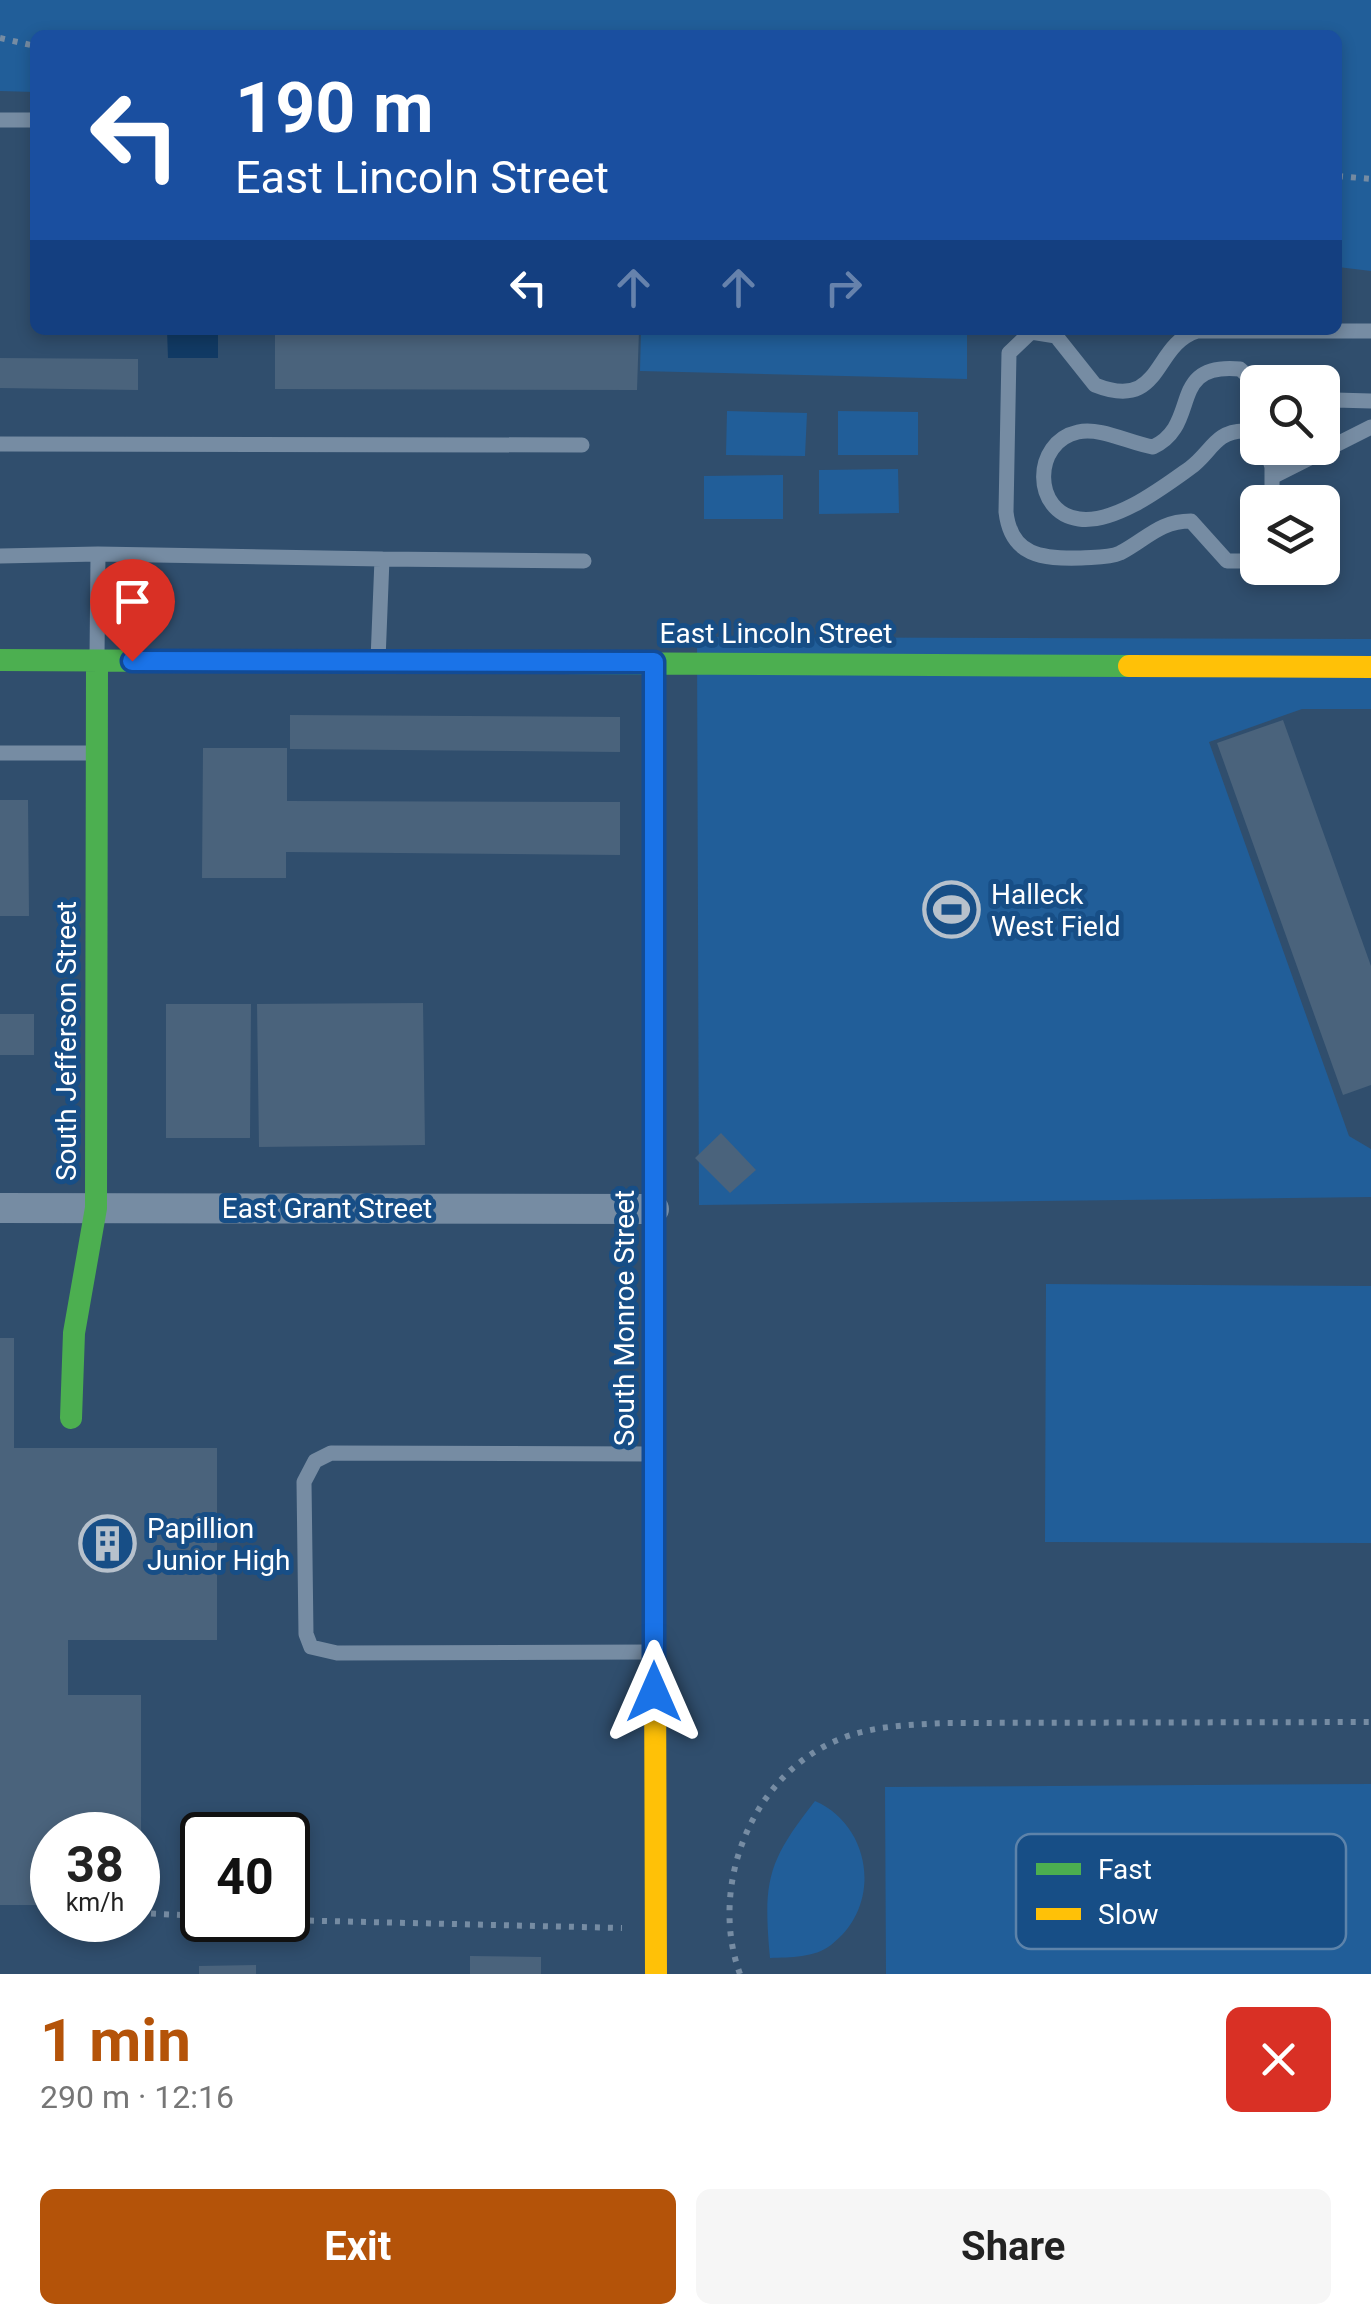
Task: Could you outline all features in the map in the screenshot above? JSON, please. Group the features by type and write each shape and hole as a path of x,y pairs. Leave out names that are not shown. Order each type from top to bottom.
{"street":[{"name":"East Lincoln Street","path":"0,660 654,662 1368,673"},
{"name":"South Jefferson Street","path":"71,1418 74,1333 96,1208 97,661"},
{"name":"South Monroe Street","path":"654,662 656,1974"},
{"name":"East Grant Street","path":"0,1208 654,1208"}],"lane":[{"path":"0,120 30,120"},
{"path":"1342,332 1369,332"},
{"path":"1028,335 1009,353 1006,512 1008,531 1016,546 1047,559 1104,557 1120,553 1162,525 1191,522 1228,560 1240,560"},
{"path":"1050,335 1056,336 1095,386 1126,392 1156,377 1172,346 1185,335"},
{"path":"1240,368 1210,368 1196,377 1175,433 1153,447 1080,431 1052,445 1043,463 1043,481 1057,510 1074,519 1109,516 1193,466 1216,438 1240,431"},
{"path":"1340,400 1371,401"},
{"path":"1272,477 1371,427"},
{"path":"0,444 582,445"},
{"path":"1270,465 1272,485"},
{"path":"97,661 98,554"},
{"path":"0,556 584,560"},
{"path":"378,662 382,559"},
{"path":"0,752 96,753"},
{"path":"654,1454 332,1453 315,1461 304,1482 306,1634 311,1647 337,1653 654,1652"}],"path":[{"path":"0,38 30,45"},
{"path":"1342,176 1371,179"},
{"path":"740,1974 731,1938 730,1906 740,1846 754,1818 797,1766 823,1746 854,1733 946,1723 1371,1722"},
{"path":"310,1921 627,1928"}],"shaded area":[{"path":"0,0 1371,0 1371,271 1342,267 1342,30 30,30 30,92 0,91"},
{"path":"167,335 218,335 218,358 168,358"},
{"path":"641,335 967,335 967,379 640,371"},
{"path":"727,411 807,413 805,456 726,455"},
{"path":"838,411 918,412 918,455 838,455"},
{"path":"898,469 899,513 819,514 819,470"},
{"path":"783,475 783,519 704,519 704,476"},
{"path":"697,637 1371,639 1371,709 1302,709 1209,742 1349,1136 1371,1149 1371,1197 699,1205"},
{"path":"1046,1284 1371,1286 1371,1543 1045,1542"},
{"path":"1371,1784 1371,1974 886,1974 885,1787"},
{"path":"815,1801 834,1813 859,1847 864,1889 858,1910 848,1929 824,1949 802,1956 770,1958 767,1910 772,1873 787,1840"}],"building":[{"path":"275,335 639,335 637,390 275,389"},
{"path":"0,358 138,359 138,390 0,388"},
{"path":"290,715 620,717 620,752 290,749"},
{"path":"1283,720 1371,966 1371,1085 1343,1095 1217,743"},
{"path":"203,748 287,748 287,801 620,802 620,855 286,852 286,878 202,878"},
{"path":"0,800 28,800 29,916 0,916"},
{"path":"423,1003 425,1145 259,1147 257,1004"},
{"path":"166,1004 251,1004 250,1138 166,1138"},
{"path":"0,1014 34,1014 34,1055 0,1055"},
{"path":"721,1133 756,1170 730,1193 695,1158"},
{"name":"Papillion Junior High","path":"0,1338 14,1338 14,1448 217,1448 217,1640 68,1640 68,1695 141,1695 141,1812 30,1812 30,1905 0,1905"},
{"path":"470,1956 541,1957 541,1974 470,1974"},
{"path":"256,1965 256,1974 199,1974 199,1966"}],"traffic: fast":[{"path":"0,660 1129,666"},
{"path":"71,1418 74,1333 96,1208 97,661"},
{"path":"653,662 655,1651"}],"traffic: slow":[{"path":"1129,666 1371,667"},
{"path":"655,1651 656,1974"}],"place":[{"name":"Halleck West Field","path":"952,910"},
{"name":"Papillion Junior High","path":"108,1544"}],"route":[{"path":"132,661 654,662 654,1692"}]}
